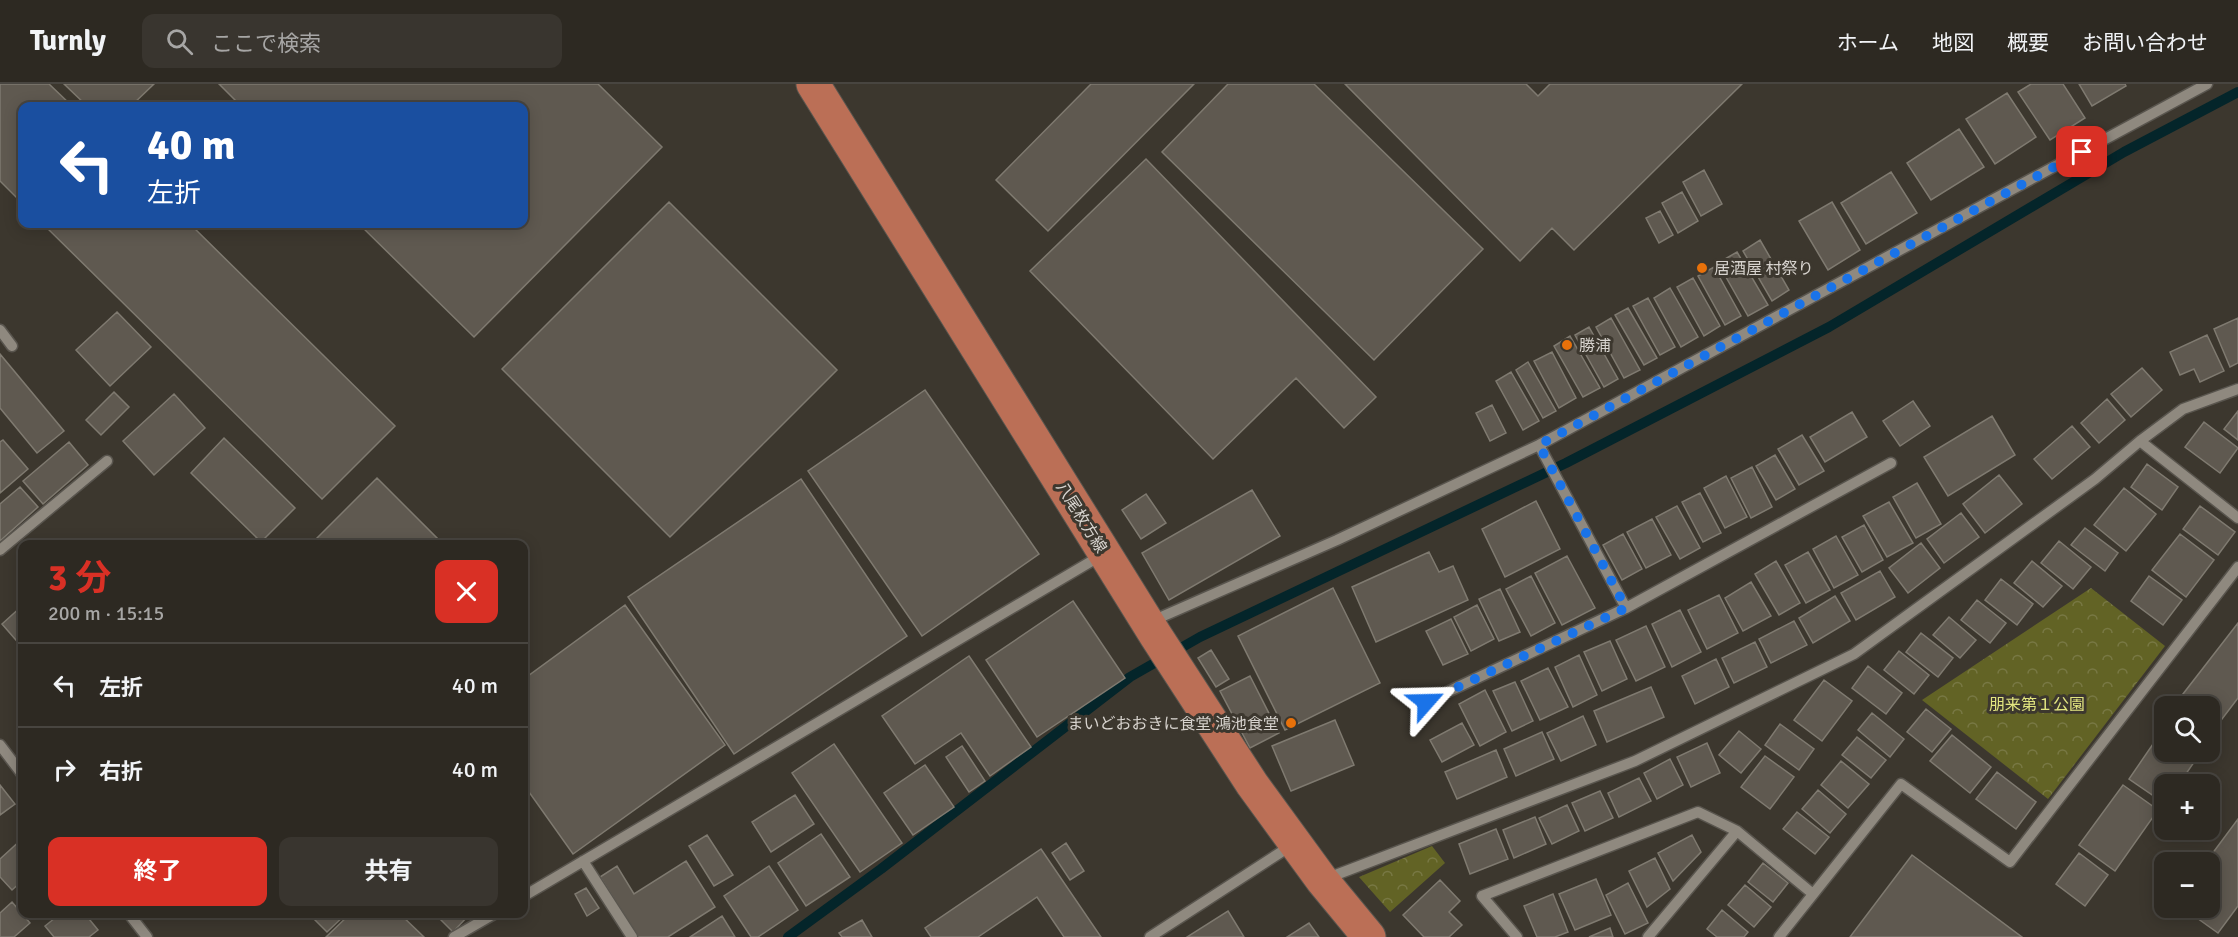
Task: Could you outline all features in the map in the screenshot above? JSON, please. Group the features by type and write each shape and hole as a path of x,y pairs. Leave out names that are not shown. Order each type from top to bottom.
{"main road":[{"name":"八尾枚方線","path":"813,84 1152,630 1252,784 1322,880 1369,937"}],"street":[{"path":"1152,630 1337,540 1540,447 2207,84"},
{"path":"0,330 12,346"},
{"path":"1322,880 1635,761 1854,654 2095,479 2183,409 2238,388"},
{"path":"2140,441 2238,518"},
{"path":"1540,447 1626,608"},
{"path":"0,550 107,461"},
{"path":"1426,702 1626,608 1891,463"},
{"path":"528,894 1105,553"},
{"path":"1779,937 1901,784 2010,862 2238,567"},
{"path":"0,745 18,769"},
{"path":"1517,937 1482,897 1698,812 1737,831 1813,894"},
{"path":"1648,937 1737,831"},
{"path":"1150,937 1295,843"},
{"path":"583,861 632,937"},
{"path":"132,918 147,937"},
{"path":"454,937 487,918"}],"green space":[{"name":"朋来第１公園","path":"2091,588 2165,646 2048,799 1922,700"},
{"path":"1432,846 1445,863 1390,912 1359,877"}],"building":[{"path":"0,84 49,84 68,102 18,102 18,199 0,181"},
{"path":"64,84 154,84 135,102 83,102"},
{"path":"219,84 598,84 662,147 474,337 363,228 528,228 528,102 237,102"},
{"path":"1091,84 1194,84 1048,231 996,180"},
{"path":"1228,84 1314,84 1483,249 1374,360 1162,152"},
{"path":"1345,84 1526,84 1538,96 1550,84 1742,84 1574,250 1552,228 1520,261"},
{"path":"2031,84 2063,84 2085,118 2050,140 2018,92"},
{"path":"2079,84 2125,84 2126,86 2092,106"},
{"path":"2007,93 2036,137 1995,164 1966,119"},
{"path":"1959,129 1984,167 1931,200 1907,163"},
{"path":"1146,159 1376,397 1344,428 1296,378 1213,459 1030,271"},
{"path":"1704,170 1722,204 1701,216 1683,182"},
{"path":"1891,172 1917,213 1866,244 1841,203"},
{"path":"1682,192 1698,221 1678,233 1662,203"},
{"path":"669,202 837,370 670,537 502,369"},
{"path":"1832,202 1860,250 1828,270 1799,221"},
{"path":"1660,211 1673,235 1659,243 1646,218"},
{"path":"47,228 194,228 395,426 322,499"},
{"path":"1760,240 1789,290 1772,301 1743,251"},
{"path":"1737,252 1768,305 1748,316 1718,263"},
{"path":"1714,267 1741,316 1725,325 1698,276"},
{"path":"1693,278 1720,326 1704,336 1677,287"},
{"path":"1670,288 1698,337 1681,347 1654,298"},
{"path":"1648,298 1675,347 1660,355 1633,306"},
{"path":"1628,308 1657,358 1644,365 1615,315"},
{"path":"117,312 151,347 110,386 76,350"},
{"path":"1611,318 1640,370 1624,378 1596,327"},
{"path":"2238,318 2238,363 2230,367 2214,329"},
{"path":"1589,327 1618,379 1604,387 1575,335"},
{"path":"2207,335 2224,371 2200,382 2194,369 2180,375 2170,352"},
{"path":"1570,336 1600,388 1583,397 1554,346"},
{"path":"1552,352 1576,398 1559,408 1534,361"},
{"path":"0,354 64,431 37,453 0,408"},
{"path":"1528,362 1556,411 1543,418 1516,370"},
{"path":"2142,368 2162,390 2131,417 2111,394"},
{"path":"1511,372 1539,421 1523,430 1496,381"},
{"path":"925,390 1039,554 922,636 808,471"},
{"path":"114,392 129,407 101,435 86,420"},
{"path":"174,394 205,428 154,475 123,441"},
{"path":"2107,399 2125,420 2099,443 2081,423"},
{"path":"1913,401 1930,426 1900,446 1883,421"},
{"path":"1492,405 1506,433 1490,441 1476,413"},
{"path":"2238,411 2238,440 2224,429"},
{"path":"1852,412 1867,437 1825,462 1810,437"},
{"path":"1992,416 2015,455 1948,496 1924,457"},
{"path":"2204,422 2238,448 2220,473 2185,447"},
{"path":"2072,426 2090,447 2052,479 2034,459"},
{"path":"1802,435 1824,471 1799,485 1778,449"},
{"path":"224,438 295,508 263,540 259,540 191,473"},
{"path":"3,440 28,469 0,493 0,442"},
{"path":"69,442 88,465 43,504 23,481"},
{"path":"1775,455 1795,489 1776,500 1756,466"},
{"path":"2147,464 2178,487 2162,510 2131,487"},
{"path":"1752,467 1772,507 1751,518 1731,478"},
{"path":"1999,475 2022,504 1985,533 1963,504"},
{"path":"1726,476 1747,517 1725,528 1704,488"},
{"path":"377,478 439,540 315,540"},
{"path":"801,479 907,636 734,754 628,597"},
{"path":"1917,483 1941,524 1916,538 1893,497"},
{"path":"20,487 38,507 0,541 0,504"},
{"path":"2124,488 2156,514 2126,551 2094,525"},
{"path":"1252,490 1280,536 1169,600 1142,553"},
{"path":"1700,493 1721,533 1703,542 1682,502"},
{"path":"1146,494 1166,523 1141,539 1122,510"},
{"path":"1536,501 1560,549 1505,577 1482,529"},
{"path":"1889,502 1913,543 1887,557 1863,516"},
{"path":"1677,506 1700,548 1680,559 1656,517"},
{"path":"2200,506 2235,532 2218,555 2183,529"},
{"path":"1961,513 1979,537 1944,563 1927,539"},
{"path":"1652,519 1671,555 1646,568 1627,532"},
{"path":"1864,525 1883,560 1862,572 1842,537"},
{"path":"2085,528 2118,553 2105,571 2071,545"},
{"path":"1623,534 1642,569 1622,580 1603,545"},
{"path":"2180,534 2214,560 2186,597 2152,570"},
{"path":"1836,536 1858,575 1834,588 1813,549"},
{"path":"2059,541 2091,567 2073,589 2041,563"},
{"path":"1921,543 1940,568 1908,593 1889,568"},
{"path":"1429,552 1439,572 1453,566 1468,600 1376,642 1352,587"},
{"path":"1808,552 1830,590 1806,603 1785,565"},
{"path":"1567,556 1595,608 1562,625 1535,573"},
{"path":"1776,561 1800,603 1779,615 1755,574"},
{"path":"2032,561 2062,586 2043,607 2014,583"},
{"path":"1880,571 1895,597 1856,620 1841,593"},
{"path":"1531,576 1555,623 1531,636 1506,589"},
{"path":"2149,576 2182,600 2163,625 2131,601"},
{"path":"2001,579 2033,604 2017,625 1985,600"},
{"path":"1751,582 1771,616 1743,631 1725,598"},
{"path":"1333,588 1380,683 1285,730 1238,636"},
{"path":"1500,589 1520,632 1499,641 1479,599"},
{"path":"1719,595 1738,633 1707,649 1688,610"},
{"path":"1835,596 1850,621 1813,643 1799,618"},
{"path":"1977,600 2006,623 1990,643 1961,620"},
{"path":"1073,601 1125,678 1037,737 986,660"},
{"path":"625,605 725,745 573,854 528,791 528,676"},
{"path":"1477,605 1494,639 1471,651 1454,617"},
{"path":"18,610 18,642 2,624"},
{"path":"1680,610 1701,652 1672,667 1652,624"},
{"path":"1949,617 1976,640 1960,658 1933,635"},
{"path":"1451,619 1468,654 1443,665 1426,631"},
{"path":"1794,621 1807,645 1771,663 1759,639"},
{"path":"2238,623 2238,698 2220,722 2220,696 2186,696 2183,694"},
{"path":"1646,626 1665,667 1636,681 1616,640"},
{"path":"1921,633 1953,658 1938,677 1906,652"},
{"path":"1610,641 1627,679 1602,691 1584,652"},
{"path":"1755,642 1767,667 1734,683 1722,658"},
{"path":"1211,650 1229,679 1216,687 1198,658"},
{"path":"1899,651 1929,675 1914,694 1884,670"},
{"path":"1579,655 1597,695 1573,707 1555,667"},
{"path":"969,656 1031,747 990,776 961,733 915,764 882,716"},
{"path":"1716,659 1729,687 1695,704 1682,676"},
{"path":"1868,666 1902,693 1886,714 1852,688"},
{"path":"1548,668 1568,707 1540,720 1521,681"},
{"path":"1250,676 1279,733 1250,748 1220,691"},
{"path":"1824,680 1852,701 1822,741 1794,720"},
{"path":"1515,682 1533,721 1512,731 1493,691"},
{"path":"1651,687 1664,717 1607,742 1594,711"},
{"path":"1485,690 1506,732 1480,746 1459,704"},
{"path":"1926,709 1951,729 1932,752 1907,732"},
{"path":"1872,713 1904,739 1890,757 1858,730"},
{"path":"1583,716 1596,745 1561,761 1547,733"},
{"path":"1335,720 1354,765 1291,791 1272,746"},
{"path":"1462,723 1474,745 1442,762 1430,740"},
{"path":"1780,724 1814,749 1799,770 1765,745"},
{"path":"1739,731 1761,749 1741,773 1719,755"},
{"path":"1542,732 1554,759 1516,776 1504,749"},
{"path":"1952,735 1991,767 1970,793 1930,761"},
{"path":"1857,737 1886,760 1871,778 1842,755"},
{"path":"1707,743 1720,773 1691,787 1677,757"},
{"path":"2154,743 2154,762 2194,762 2186,774 2154,774 2154,796 2129,779"},
{"path":"834,744 902,843 860,872 792,773"},
{"path":"962,746 985,781 969,792 946,757"},
{"path":"1496,750 1507,777 1457,799 1445,772"},
{"path":"1765,756 1794,777 1770,809 1741,787"},
{"path":"1670,759 1683,785 1657,799 1644,773"},
{"path":"1841,761 1869,784 1848,808 1821,785"},
{"path":"925,765 954,807 913,835 884,793"},
{"path":"1997,772 2036,802 2016,829 1976,799"},
{"path":"1639,778 1651,801 1619,817 1608,793"},
{"path":"0,785 15,804 0,815"},
{"path":"2123,785 2154,807 2154,816 2115,871 2079,845"},
{"path":"1818,790 1846,814 1830,833 1802,809"},
{"path":"1600,791 1613,818 1585,831 1572,803"},
{"path":"795,795 814,824 771,852 752,822"},
{"path":"1567,805 1579,831 1552,844 1539,818"},
{"path":"1797,812 1829,837 1815,854 1783,829"},
{"path":"1535,817 1546,844 1514,858 1503,830"},
{"path":"2238,819 2238,906 2218,933 2197,918 2220,918 2220,852 2213,852"},
{"path":"1496,829 1508,859 1470,874 1459,844"},
{"path":"821,834 850,877 806,906 778,863"},
{"path":"707,835 733,875 714,886 689,846"},
{"path":"1692,835 1701,852 1673,881 1658,853"},
{"path":"18,843 18,885 12,890 0,877 0,859"},
{"path":"1066,843 1084,871 1070,880 1052,853"},
{"path":"1041,849 1101,937 1064,937 1037,897 978,937 931,937 925,928"},
{"path":"2079,853 2108,875 2085,906 2056,884"},
{"path":"1912,855 2022,937 1850,937"},
{"path":"1655,858 1670,889 1647,907 1629,871"},
{"path":"686,861 715,907 668,937 638,937 600,877 617,866 634,894"},
{"path":"1763,863 1788,883 1773,902 1748,882"},
{"path":"769,866 798,910 758,937 751,937 724,896"},
{"path":"1596,879 1611,915 1575,930 1559,894"},
{"path":"1440,880 1460,901 1449,912 1462,925 1449,937 1424,937 1403,915"},
{"path":"1628,883 1648,923 1625,934 1606,895"},
{"path":"1745,885 1771,907 1754,927 1728,905"},
{"path":"586,888 599,908 587,916 575,894"},
{"path":"1553,894 1568,932 1555,937 1537,937 1524,906"},
{"path":"12,902 18,909 18,918 26,918 30,923 14,937 0,937 0,913"},
{"path":"1722,910 1748,932 1744,937 1717,937 1707,929"},
{"path":"1228,911 1244,937 1187,937"},
{"path":"722,916 735,937 690,937"},
{"path":"55,918 88,918 98,930 89,937 54,937 45,926"},
{"path":"313,918 342,918 327,932"},
{"path":"346,918 404,918 424,937 326,937"},
{"path":"439,918 466,918 453,932"},
{"path":"862,920 872,937 842,937 839,933"},
{"path":"1309,923 1319,937 1287,937"},
{"path":"1610,928 1613,937 1589,937"}],"waterway":[{"path":"788,937 881,869 1130,677 1200,637 1566,463 1829,327 2124,152 2238,92"}],"place":[{"name":"居酒屋 村祭り","path":"1702,268"},
{"name":"勝浦","path":"1567,345"},
{"name":"まいどおおきに食堂 鴻池食堂","path":"1291,723"}],"route":[{"path":"1426,702 1626,608 1539,445 2082,152"}]}
